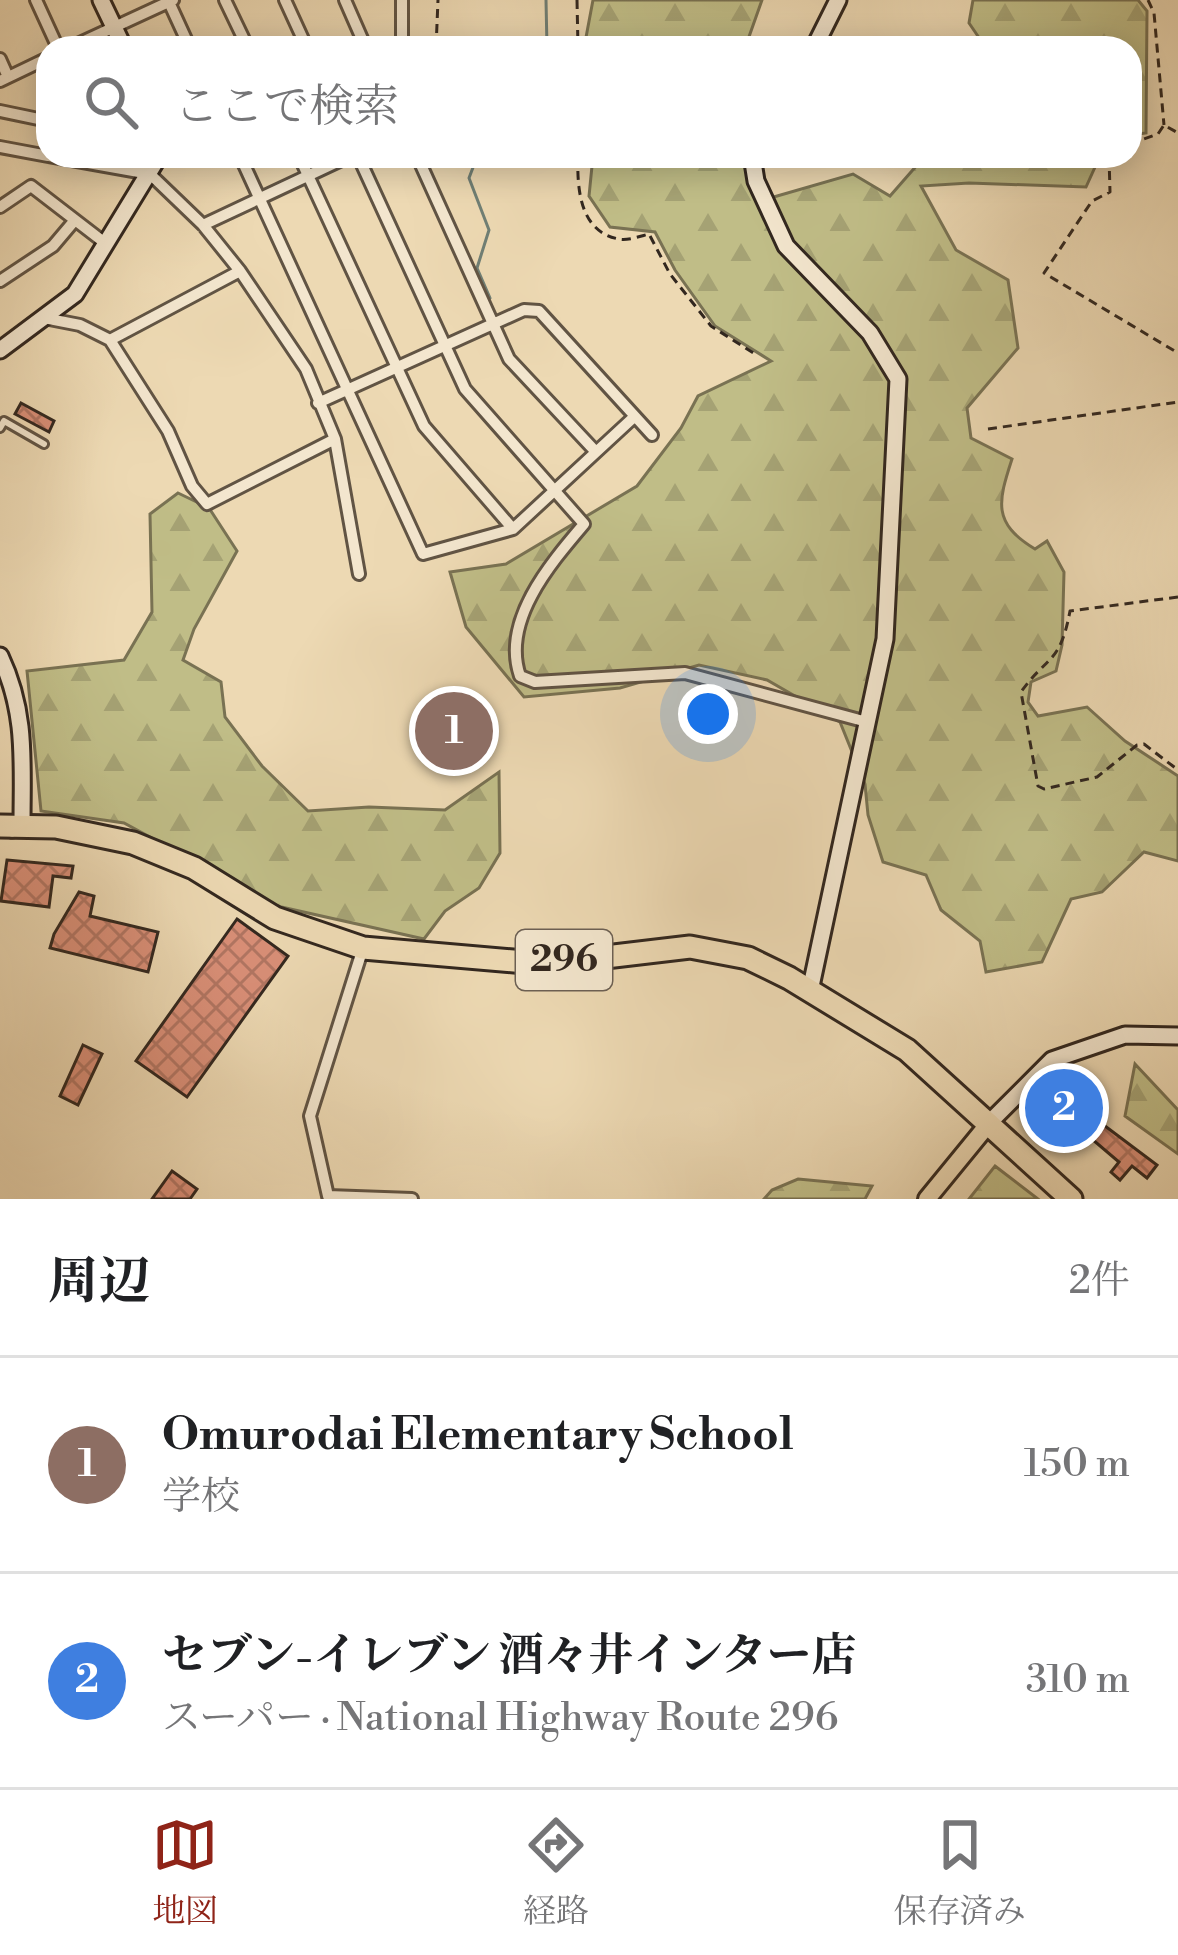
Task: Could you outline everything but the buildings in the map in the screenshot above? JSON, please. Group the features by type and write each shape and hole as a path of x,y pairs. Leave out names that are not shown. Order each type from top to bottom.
{"highway":[{"name":"296","path":"11,825 88,832 133,843 194,868 275,919 363,948 525,962 690,947 748,958 907,1050 1071,1199"}],"main road":[{"path":"927,1199 989,1122"}],"street":[{"path":"36,0 52,36"},
{"path":"101,0 118,36"},
{"path":"225,0 242,36"},
{"path":"285,0 302,36"},
{"path":"344,0 360,36"},
{"path":"403,0 403,36"},
{"path":"820,36 838,0"},
{"path":"95,36 170,1 185,36"},
{"path":"0,58 4,79 36,64"},
{"path":"0,110 36,118"},
{"path":"0,147 36,154"},
{"path":"116,168 150,174 202,225 240,271 306,369 335,439 359,574"},
{"path":"0,350 75,294 153,168"},
{"path":"246,168 423,554 513,529 634,417"},
{"path":"304,168 424,426 513,529"},
{"path":"202,225 325,168"},
{"path":"360,168 465,389 584,524 540,583 521,619 513,656 520,676 535,682 685,673 867,722"},
{"path":"422,168 509,359 596,452"},
{"path":"754,168 786,245 871,333 898,379 885,639 809,991"},
{"path":"0,206 31,187 105,243"},
{"path":"0,281 53,246 75,220"},
{"path":"110,340 240,271"},
{"path":"318,403 524,310 539,311 652,435"},
{"path":"44,318 80,326 110,340 168,430 192,486 207,504 335,439"},
{"path":"0,656 15,687 21,716 11,825 0,836"},
{"path":"363,948 310,1116 328,1196 412,1199"},
{"path":"989,1122 1052,1060 1125,1035 1178,1036"}],"lane":[{"path":"0,428 4,421 44,444"}],"path":[{"path":"437,36 439,0"},
{"path":"577,0 578,36"},
{"path":"1142,140 1158,134 1164,125 1154,13 1148,0"},
{"path":"1164,125 1178,133"},
{"path":"578,168 577,192 583,211 600,229 619,239 649,234 670,274 711,326 758,356"},
{"path":"1109,168 1110,192 1092,201 1044,273 1178,353"},
{"path":"988,429 1178,402"},
{"path":"1178,597 1070,611 1054,659 1021,692 1033,767 1044,789 1097,777 1136,745 1144,744 1178,770"}],"green space":[{"path":"593,0 762,0 749,36 586,36"},
{"path":"973,0 1138,0 1147,11 1146,133 1142,134 1142,36 978,36 969,23"},
{"path":"592,168 745,168 760,201 853,174 890,196 914,168 1095,168 1086,187 921,186 956,250 1008,280 1018,348 967,408 971,438 1012,459 1002,500 1005,520 1035,549 1047,541 1064,572 1062,645 1056,671 1031,682 1028,702 1038,716 1087,707 1125,741 1178,776 1178,861 1144,852 1102,892 1071,899 1042,962 986,972 980,941 941,910 926,875 883,862 868,815 865,784 840,722 767,680 699,665 620,688 524,697 466,627 450,572 506,564 637,486 681,428 698,396 771,361 715,326 655,232 610,227 589,196"},
{"path":"178,493 209,508 237,551 194,629 183,660 221,682 225,717 262,766 308,811 445,810 499,772 500,853 479,888 445,911 424,939 277,906 124,823 41,811 27,671 124,660 152,612 150,514"},
{"path":"1135,1064 1178,1110 1178,1154 1125,1116"},
{"path":"995,1166 1038,1199 969,1199"},
{"path":"798,1179 872,1186 865,1199 764,1199 772,1190"}],"waterway":[{"path":"546,0 547,36"},
{"path":"473,168 469,178 489,230 477,268 490,298"}],"place":[{"name":"Omurodai Elementary School","path":"454,731"},
{"name":"セブン-イレブン 酒々井インター店","path":"1064,1108"}]}
